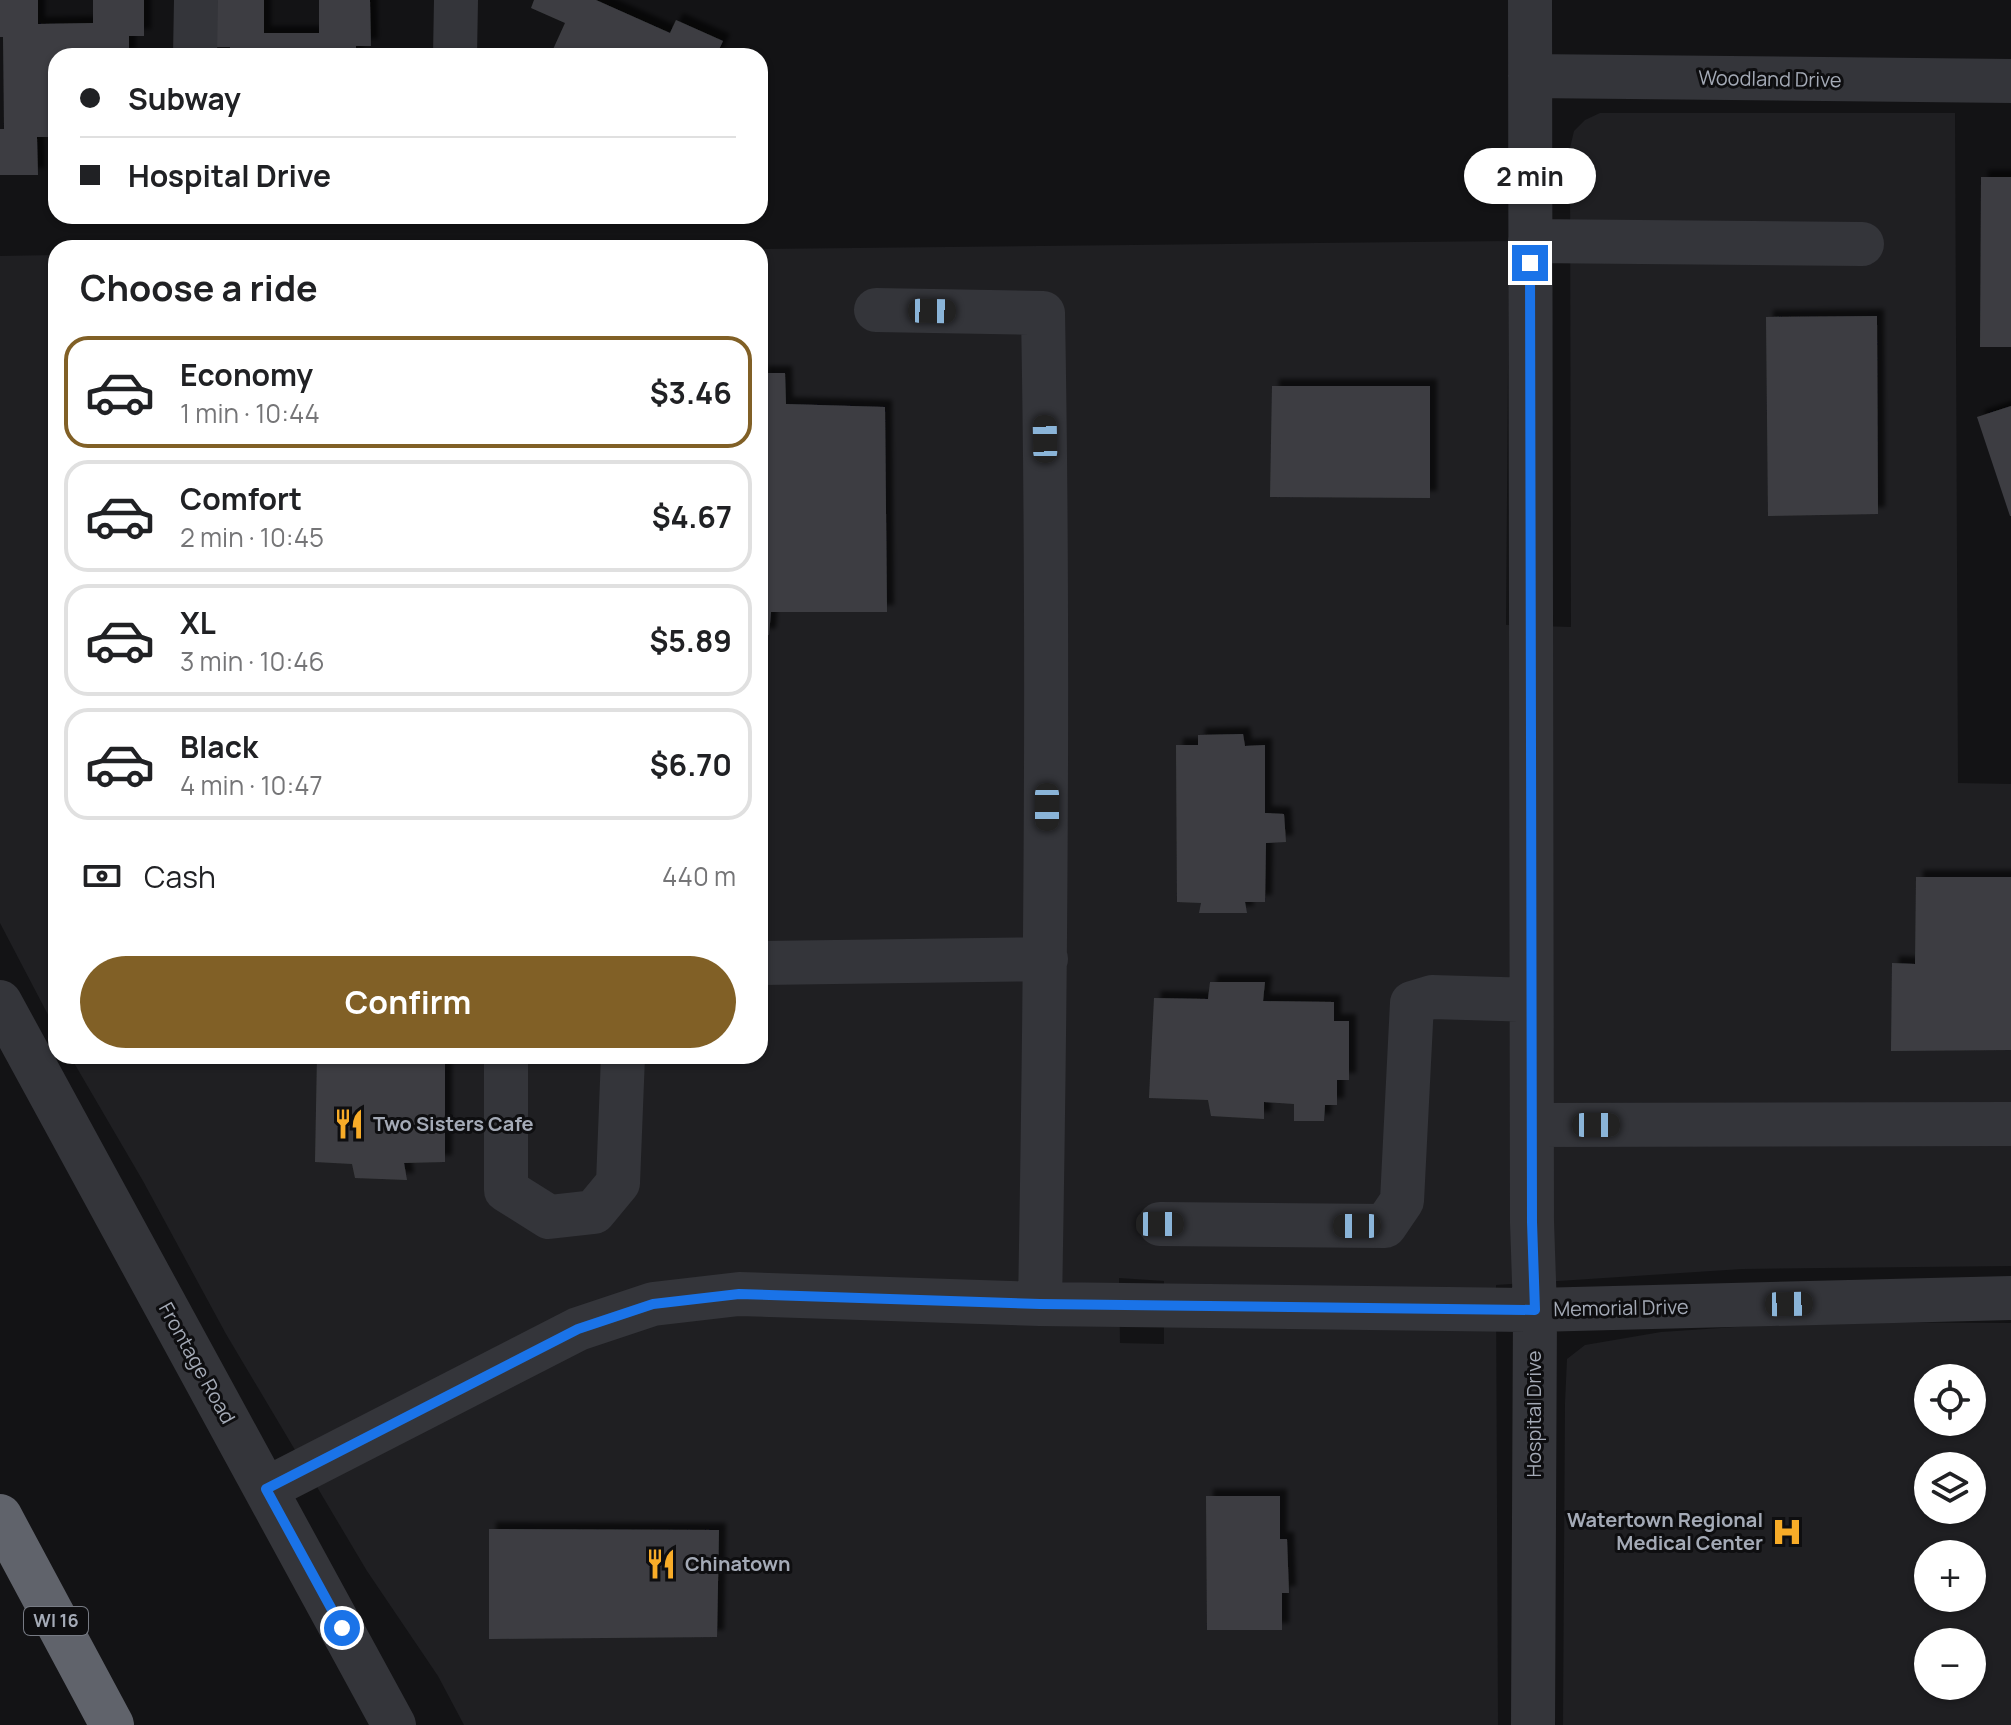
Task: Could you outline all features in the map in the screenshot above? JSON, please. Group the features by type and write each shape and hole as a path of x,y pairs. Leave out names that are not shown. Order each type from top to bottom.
{"highway":[{"name":"WI 16","path":"0,1516 112,1725"}],"street":[{"path":"195,48 196,0"},
{"path":"455,48 456,0"},
{"name":"Hospital Drive","path":"1530,0 1531,1000 1535,1310 1533,1725"},
{"name":"Woodland Drive","path":"1530,76 2011,81"},
{"path":"1530,241 1862,244"},
{"path":"876,310 1043,313 1048,564 1040,1304"},
{"path":"768,963 1046,959"},
{"path":"1160,1224 1385,1226 1402,1201 1412,1003 1432,997 1531,1000"},
{"name":"Frontage Road","path":"0,1002 394,1725"},
{"path":"506,1064 506,1190 549,1217 594,1212 618,1183 623,1064"},
{"path":"1532,1125 2011,1124"},
{"name":"Memorial Drive","path":"266,1489 578,1329 653,1304 739,1294 1040,1304 1535,1310 2011,1298"}],"shaded area":[{"path":"1600,113 1955,113 1958,783 2011,784 2011,1266 1742,1269 1496,1285 1498,1725 464,1725 438,1676 367,1571 226,1334 143,1181 75,1064 768,1064 768,249 1509,241 1506,625 1571,627 1570,148 1574,131 1585,120","holes":["1119,1278 1164,1281 1164,1344 1120,1343"]},
{"path":"48,255 48,1015 0,923 0,256"},
{"name":"Watertown Regional Medical Center","path":"1809,1322 2011,1323 2011,1725 1563,1725 1567,1359 1585,1345 1661,1332"}],"building":[{"path":"0,0 38,0 38,24 93,23 93,0 144,0 144,36 129,36 129,48 48,48 48,137 37,137 38,175 0,175 0,129 4,129 3,37 0,37"},
{"path":"216,0 264,0 264,33 319,33 319,0 370,0 371,46 216,47"},
{"path":"534,0 596,0 670,33 676,20 723,41 720,48 554,48 565,23 531,8"},
{"path":"1981,177 2011,177 2011,347 1980,347"},
{"path":"1877,316 1878,514 1768,516 1766,317"},
{"path":"768,373 785,373 786,404 885,407 887,612 771,612 769,635"},
{"path":"1272,386 1430,386 1430,498 1270,497"},
{"path":"2011,406 2011,516 2010,516 1977,417"},
{"path":"1243,734 1245,746 1265,745 1265,813 1284,814 1286,842 1266,843 1265,902 1245,902 1247,913 1199,913 1201,903 1177,902 1176,745 1198,745 1198,735"},
{"path":"1916,877 2011,877 2011,1050 1891,1051 1892,963 1915,964"},
{"path":"1210,982 1265,982 1263,1001 1334,1002 1334,1021 1349,1021 1349,1080 1337,1080 1337,1105 1325,1105 1324,1121 1294,1121 1294,1104 1264,1102 1264,1119 1211,1116 1208,1100 1149,1098 1154,998 1208,999"},
{"path":"317,1064 445,1064 445,1162 404,1163 407,1180 355,1178 352,1164 315,1162"},
{"path":"1206,1496 1280,1496 1280,1539 1287,1539 1289,1593 1282,1593 1282,1630 1207,1630"},
{"path":"489,1529 719,1530 717,1637 489,1639"}],"place":[{"name":"Two Sisters Cafe","path":"349,1124"},
{"name":"Watertown Regional Medical Center","path":"1787,1532"},
{"name":"Chinatown","path":"661,1564"}],"route":[{"path":"342,1628 266,1489 578,1329 653,1304 739,1294 1040,1304 1535,1310 1532,1222 1530,263"}]}
